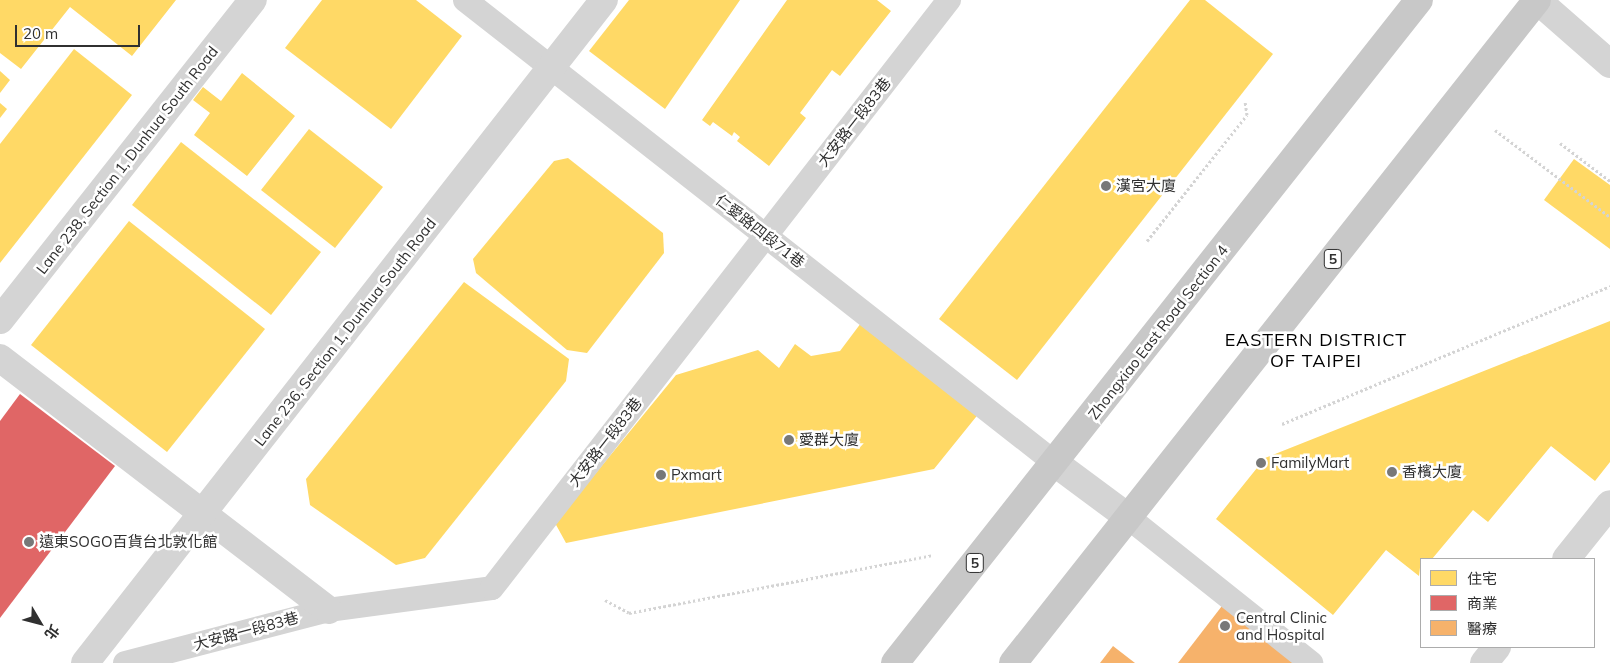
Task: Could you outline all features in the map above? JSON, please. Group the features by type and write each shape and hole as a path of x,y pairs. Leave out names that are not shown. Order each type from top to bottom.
{"main road":[{"name":"Zhongxiao East Road Section 4","path":"895,663 1055,463 1419,0"},
{"name":"5","path":"1013,663 1537,0"}],"street":[{"name":"Lane 238, Section 1, Dunhua South Road","path":"0,320 253,0"},
{"name":"Lane 236, Section 1, Dunhua South Road","path":"85,663 604,0"},
{"path":"1537,0 1610,64"},
{"path":"0,358 328,610"},
{"path":"1055,463 1129,518"},
{"path":"1567,558 1610,504"},
{"path":"1484,663 1496,648"}],"lane":[{"name":"仁愛路四段71巷","path":"465,0 1055,463"},
{"name":"大安路一段83巷","path":"125,663 328,610 492,588 949,0"},
{"path":"1129,518 1311,663"}],"path":[{"path":"1147,241 1248,115 1245,102"},
{"path":"1495,130 1610,217"},
{"path":"1560,143 1610,181"},
{"path":"1282,424 1610,286"},
{"path":"606,600 629,613 932,555"}],"building: 住宅":[{"path":"0,0 176,0 132,56 70,7 21,69 0,53"},
{"path":"322,0 416,0 462,36 391,129 285,48"},
{"path":"629,0 740,0 665,109 589,51"},
{"path":"787,0 877,0 891,11 840,76 832,70 800,113 806,118 769,166 737,141 740,137 734,132 732,136 713,122 710,126 702,120"},
{"name":"漢宮大廈","path":"1190,0 1205,0 1273,54 1017,380 939,319"},
{"path":"74,49 132,95 0,263 0,144"},
{"path":"0,71 10,80 0,93"},
{"path":"242,73 295,116 247,176 194,135 210,113 193,100 203,87 221,101"},
{"path":"0,103 7,109 0,118"},
{"path":"309,129 383,187 335,248 261,190"},
{"path":"181,142 321,252 271,315 132,205"},
{"path":"568,158 663,233 664,253 587,353 567,350 476,273 473,259 554,161"},
{"path":"1574,159 1610,185 1610,249 1544,200"},
{"path":"129,221 265,329 167,452 31,345"},
{"path":"464,282 569,359 566,381 425,558 396,565 310,505 306,479"},
{"name":"香檳大廈","path":"1610,321 1610,462 1595,481 1551,446 1488,522 1473,510 1433,558 1420,558 1419,576 1386,550 1333,615 1216,519 1265,458"},
{"name":"愛群大廈","path":"861,323 980,412 934,469 566,543 555,523 676,375 758,350 779,368 795,344 811,356 840,351"}],"building: 商業":[{"name":"遠東SOGO百貨台北敦化館","path":"20,394 115,466 0,618 0,421"}],"building: 醫療":[{"name":"Central Clinic and Hospital","path":"1225,602 1301,663 1178,663"},
{"path":"1113,646 1135,663 1100,663"}],"place":[{"name":"漢宮大廈","path":"1106,186"},
{"name":"愛群大廈","path":"789,440"},
{"name":"FamilyMart","path":"1261,463"},
{"name":"香檳大廈","path":"1392,472"},
{"name":"Pxmart","path":"661,475"},
{"name":"遠東SOGO百貨台北敦化館","path":"29,542"},
{"name":"Central Clinic and Hospital","path":"1225,626"}],"district":[{"name":"EASTERN DISTRICT OF TAIPEI","path":"1316,351"}]}
